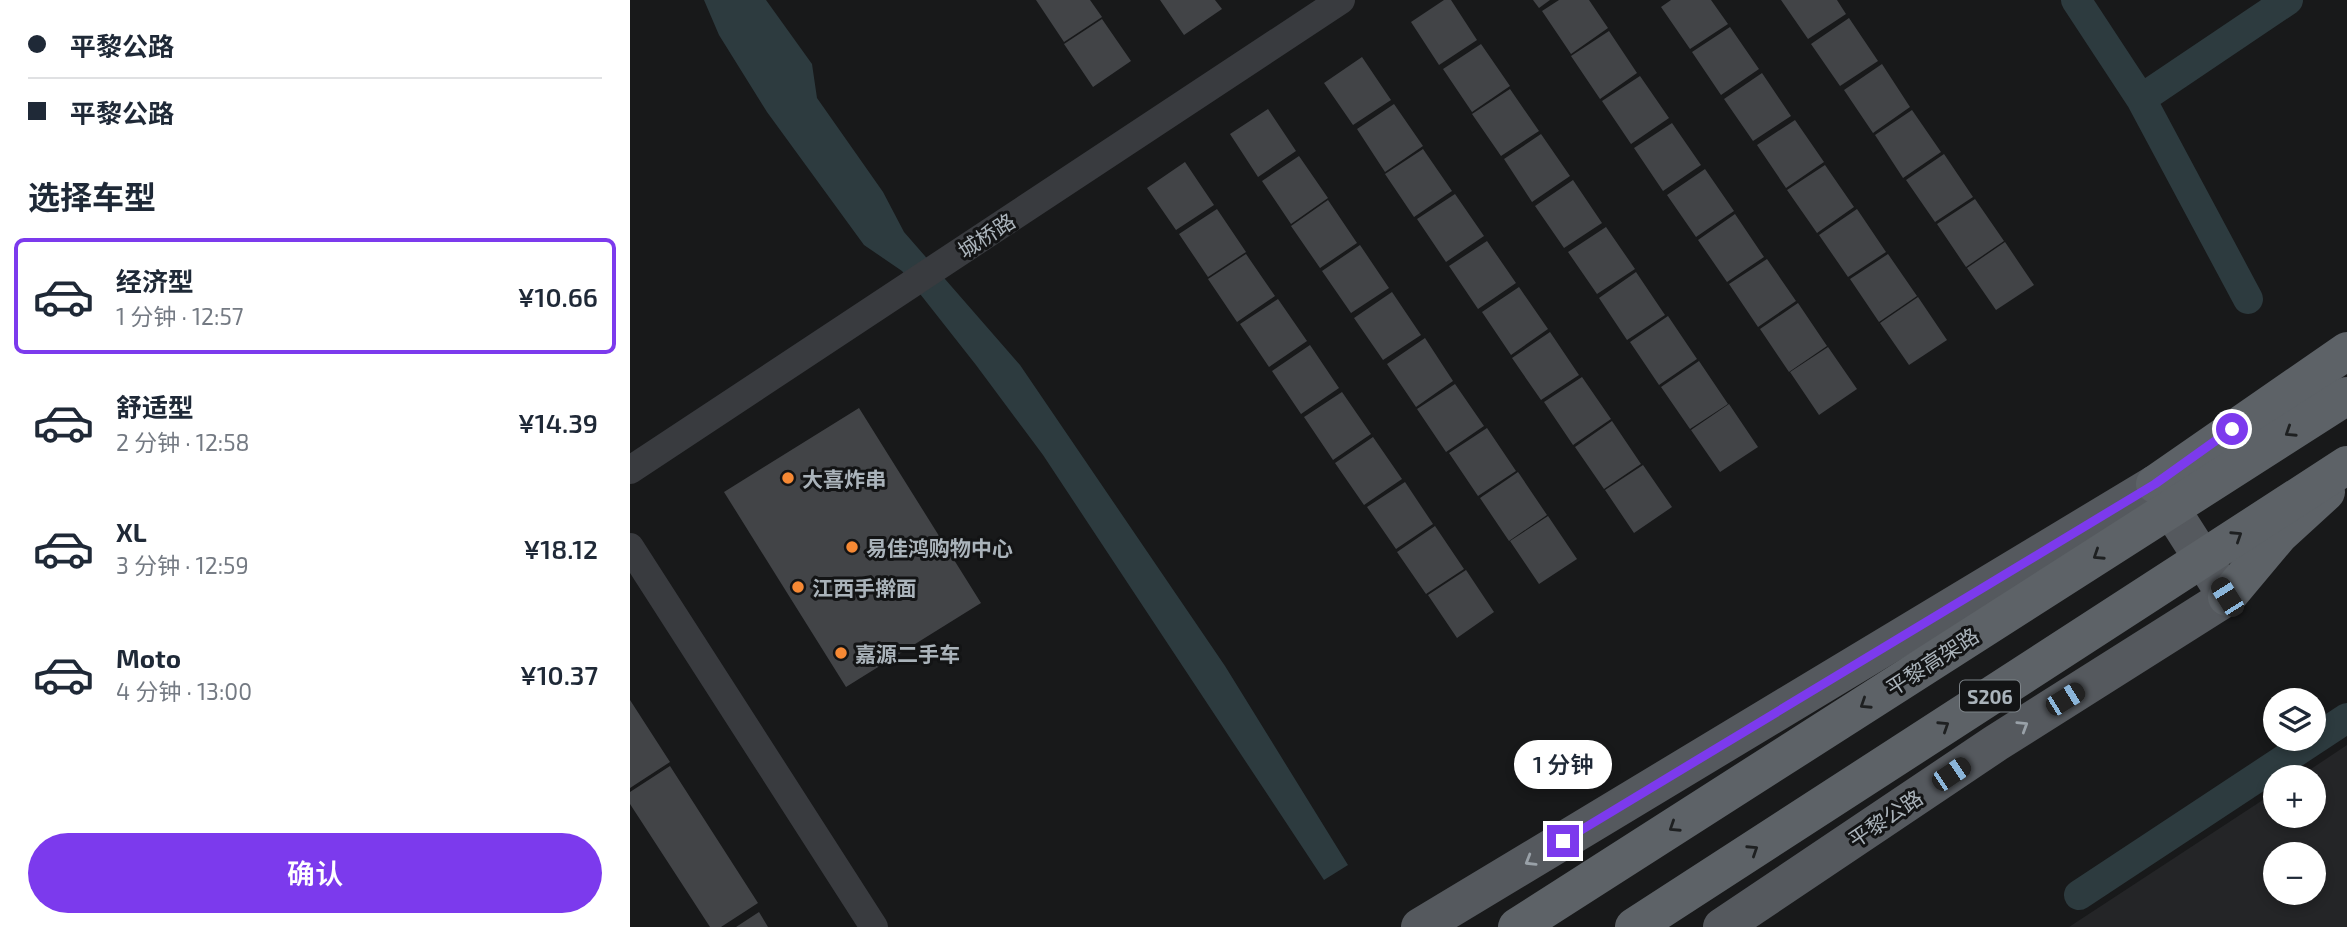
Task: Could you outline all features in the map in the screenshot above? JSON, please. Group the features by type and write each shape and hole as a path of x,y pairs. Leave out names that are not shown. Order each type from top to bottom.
{"highway":[{"path":"2155,484 2347,351"},
{"name":"平黎高架路","path":"1517,927 2347,396"},
{"name":"S206","path":"1633,927 2347,465"},
{"name":"平黎公路","path":"2227,597 2279,535 2347,472"}],"main road":[{"path":"1420,927 2155,484 2227,597"},
{"name":"平黎公路","path":"1721,927 1996,743 2227,597"}],"street":[{"name":"城桥路","path":"630,470 1341,0"},
{"path":"630,547 874,927"}],"shaded area":[{"path":"704,0 766,0 812,64 817,98 883,192 904,232 1020,365 1225,666 1348,865 1324,880 1043,455 902,271 864,245 767,112 719,35"},
{"path":"2347,745 2347,927 2069,927 2263,800 2263,828 2326,828 2326,765 2317,765"}],"building":[{"path":"1036,0 1090,0 1102,17 1064,42"},
{"path":"1160,0 1215,0 1222,9 1184,35"},
{"path":"1444,0 1451,0 1477,40 1439,65 1411,22"},
{"path":"1533,0 1550,0 1539,8"},
{"path":"1559,0 1589,0 1608,28 1571,54 1542,11"},
{"path":"1671,0 1711,0 1728,24 1690,49 1661,7"},
{"path":"1781,0 1837,0 1846,14 1808,39"},
{"path":"1849,18 1878,61 1840,86 1811,44"},
{"path":"1102,19 1131,61 1093,87 1064,44"},
{"path":"1730,27 1759,69 1721,95 1692,52"},
{"path":"1609,31 1637,73 1600,99 1571,56"},
{"path":"1481,44 1510,86 1472,112 1443,69"},
{"path":"1362,57 1391,100 1353,125 1324,83"},
{"path":"1882,64 1910,107 1873,133 1844,90"},
{"path":"1762,73 1791,116 1753,141 1724,99"},
{"path":"1640,76 1669,118 1631,144 1602,101"},
{"path":"1510,89 1539,131 1501,156 1472,114"},
{"path":"1394,104 1423,146 1385,172 1357,129"},
{"path":"1268,109 1296,151 1258,177 1230,134"},
{"path":"1912,110 1941,152 1903,178 1875,135"},
{"path":"1795,120 1824,162 1786,188 1757,145"},
{"path":"1672,123 1701,165 1663,191 1634,148"},
{"path":"1541,134 1570,176 1532,202 1504,159"},
{"path":"1423,149 1452,191 1414,217 1385,174"},
{"path":"1944,154 1973,197 1935,222 1906,180"},
{"path":"1299,156 1328,198 1291,224 1262,181"},
{"path":"1185,162 1214,205 1176,230 1147,188"},
{"path":"1825,165 1854,207 1817,233 1787,190"},
{"path":"1705,169 1734,211 1696,237 1667,195"},
{"path":"1573,180 1602,223 1564,248 1535,206"},
{"path":"1455,194 1484,236 1446,262 1417,219"},
{"path":"1975,199 2004,241 1966,267 1937,224"},
{"path":"1328,200 1357,243 1320,268 1291,226"},
{"path":"1217,209 1246,252 1208,277 1179,234"},
{"path":"1857,209 1886,252 1848,277 1819,235"},
{"path":"1735,214 1764,257 1727,282 1698,240"},
{"path":"1606,227 1635,269 1597,294 1568,252"},
{"path":"1487,241 1516,283 1478,309 1449,266"},
{"path":"2005,242 2034,285 1996,310 1967,268"},
{"path":"1360,245 1389,288 1351,313 1322,271"},
{"path":"1246,254 1275,296 1237,322 1208,279"},
{"path":"1888,254 1917,296 1879,322 1850,279"},
{"path":"1767,259 1796,301 1758,327 1729,284"},
{"path":"1636,272 1665,315 1627,340 1599,298"},
{"path":"1519,287 1548,329 1511,355 1482,312"},
{"path":"1392,292 1421,335 1383,360 1354,318"},
{"path":"1918,297 1947,340 1909,365 1880,323"},
{"path":"1278,299 1307,341 1269,367 1240,324"},
{"path":"1798,303 1827,346 1789,372 1760,329"},
{"path":"1668,316 1697,359 1659,385 1630,342"},
{"path":"1550,332 1579,375 1541,400 1512,358"},
{"path":"1425,338 1453,381 1416,407 1387,364"},
{"path":"1310,345 1339,388 1301,414 1272,371"},
{"path":"1828,347 1857,389 1819,415 1790,372"},
{"path":"1699,361 1728,404 1690,429 1661,387"},
{"path":"1582,377 1611,419 1573,445 1544,402"},
{"path":"1455,384 1484,426 1446,452 1417,409"},
{"path":"1342,392 1371,434 1333,460 1304,417"},
{"path":"1729,404 1758,447 1720,472 1691,430"},
{"name":"易佳鸿购物中心","path":"859,408 981,603 846,687 724,492"},
{"path":"1612,421 1641,464 1604,489 1575,447"},
{"path":"1487,428 1516,471 1478,496 1449,453"},
{"path":"1373,437 1402,479 1364,505 1335,463"},
{"path":"1643,465 1672,507 1634,533 1605,490"},
{"path":"1518,472 1547,515 1509,541 1480,498"},
{"path":"1405,482 1433,524 1396,549 1367,507"},
{"path":"1548,516 1577,559 1539,584 1510,541"},
{"path":"1435,526 1464,569 1426,594 1397,552"},
{"path":"1466,570 1494,612 1457,638 1428,595"},
{"path":"630,700 670,762 630,788"},
{"path":"670,766 758,903 721,927 710,927 630,804 630,792"},
{"path":"759,912 768,927 736,927"}],"waterway":[{"path":"2076,0 2141,99 2288,0"},
{"path":"2141,99 2248,299"},
{"path":"2079,895 2347,718"}],"place":[{"name":"大喜炸串","path":"788,478"},
{"name":"易佳鸿购物中心","path":"852,547"},
{"name":"江西手擀面","path":"798,587"},
{"name":"嘉源二手车","path":"841,653"}],"route":[{"path":"1563,841 2155,484 2232,429"}]}
